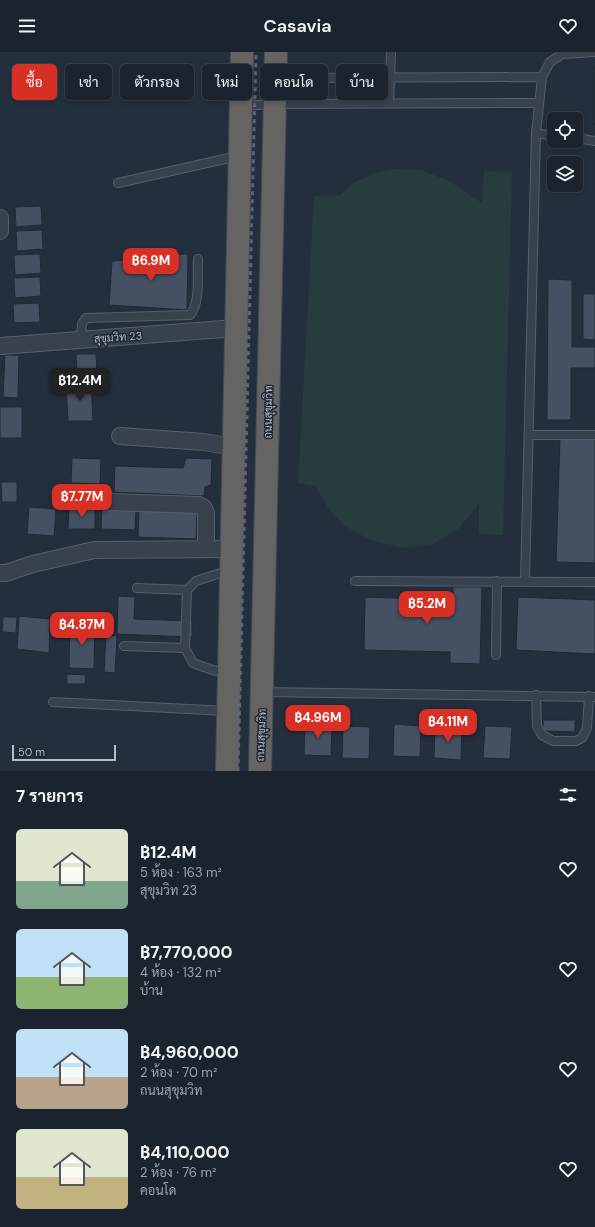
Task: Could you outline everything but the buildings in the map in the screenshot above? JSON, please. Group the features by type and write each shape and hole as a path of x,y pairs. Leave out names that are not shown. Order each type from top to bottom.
{"highway":[{"path":"227,771 242,52"},
{"name":"ถนนสุขุมวิท","path":"276,52 276,64"},
{"name":"ถนนสุขุมวิท","path":"260,771 263,692 274,100"}],"street":[{"path":"0,218 0,231"},
{"name":"สุขุมวิท 23","path":"0,346 236,328"},
{"path":"120,436 204,442 233,447"},
{"path":"110,502 199,505 204,508 206,514 206,549"},
{"path":"0,574 33,564 94,550 206,549 231,559"}],"lane":[{"path":"389,104 391,52"},
{"path":"525,582 536,133 542,77 550,62 562,53 595,52"},
{"path":"328,78 542,77"},
{"path":"240,106 274,104 539,103"},
{"path":"536,133 547,135"},
{"path":"583,139 595,141"},
{"path":"118,183 239,156"},
{"path":"81,339 82,324 86,318 190,315 197,303 198,259"},
{"path":"529,435 595,435"},
{"path":"229,673 212,670 193,663 185,648 187,590 196,581 231,559"},
{"path":"355,581 595,582"},
{"path":"496,655 497,581"},
{"path":"137,588 187,590"},
{"path":"124,646 185,648"},
{"path":"263,692 536,695 592,696 587,728 582,738 576,741 553,741 542,735 537,726 536,695"},
{"path":"52,702 228,711"}],"green space":[{"path":"396,169 421,170 449,181 482,203 484,171 512,172 503,535 479,534 479,504 458,529 433,544 403,548 370,540 345,526 331,512 315,486 298,483 314,196 339,196 355,182 375,173"}],"railway":[{"path":"238,771 256,52"}]}
